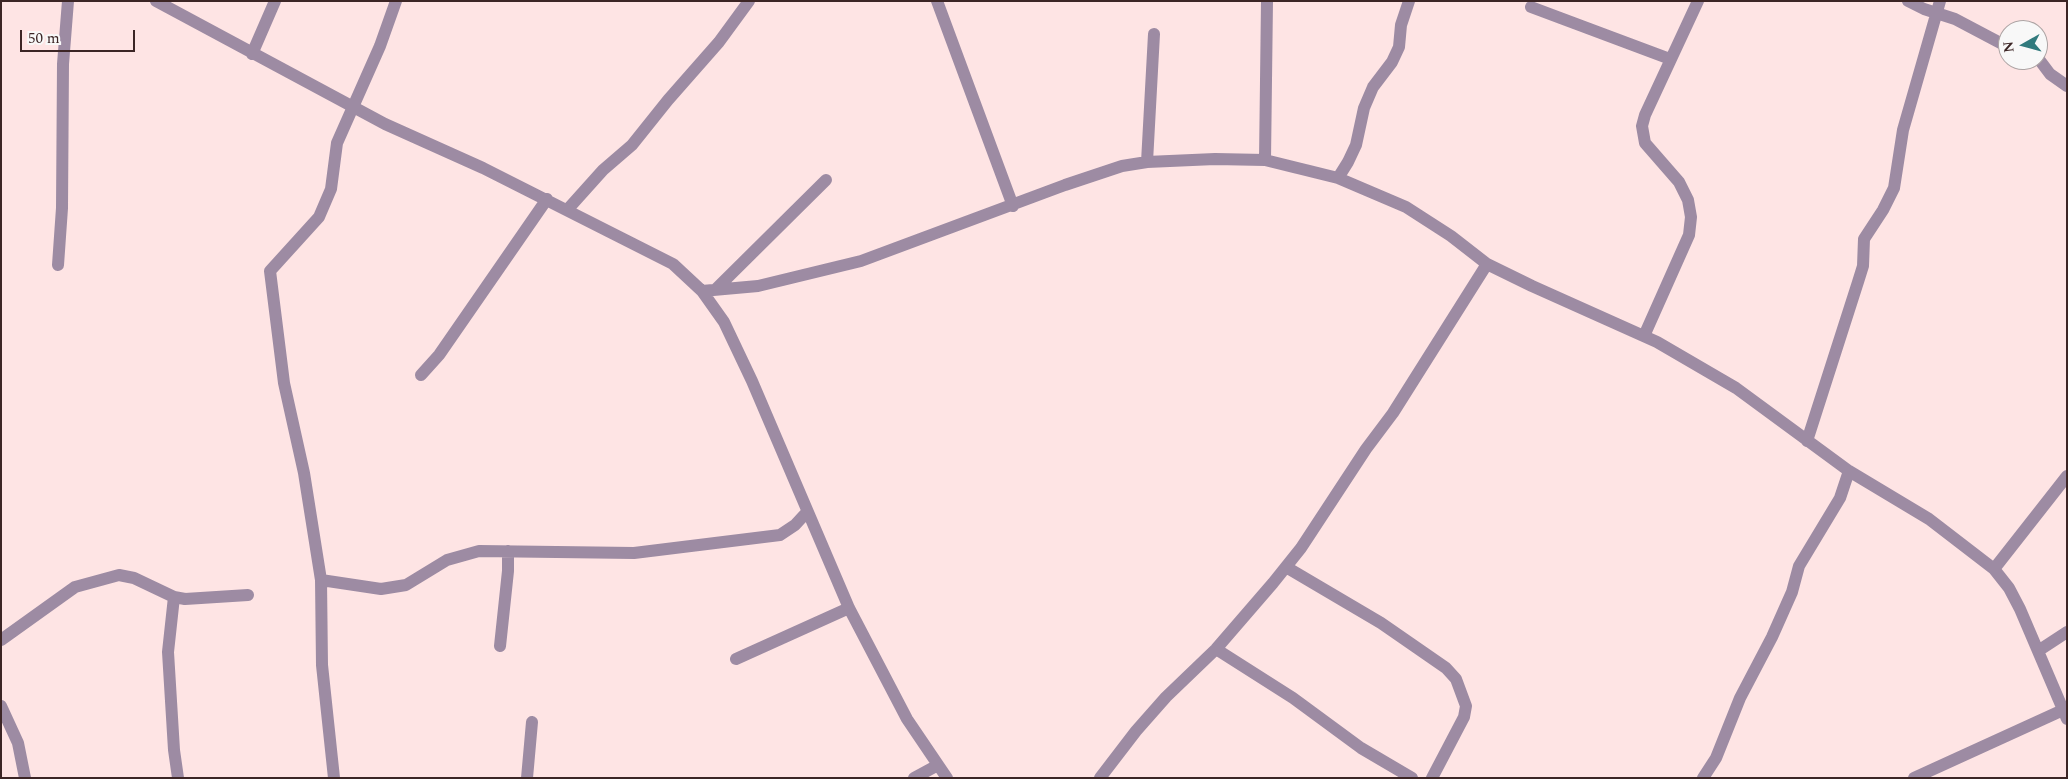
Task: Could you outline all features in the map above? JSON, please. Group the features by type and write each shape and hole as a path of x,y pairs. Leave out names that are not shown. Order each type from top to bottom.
{"street":[{"path":"58,266 62,208 62,64 68,1"},
{"path":"156,1 353,107 568,209 673,264 702,291 724,322 752,381 849,608 907,719 947,778"},
{"path":"252,54 275,1"},
{"path":"334,778 322,665 321,580 304,473 284,383 270,271 319,217 331,189 337,143 380,46 396,1"},
{"path":"568,209 603,170 632,145 668,100 720,42 749,1"},
{"path":"937,1 1013,206"},
{"path":"1265,160 1267,1"},
{"path":"1338,178 1356,145 1364,108 1373,87 1392,62 1399,47 1401,25 1409,1"},
{"path":"1644,336 1689,235 1691,217 1688,200 1679,182 1645,143 1642,126 1670,59 1698,1"},
{"path":"1908,1 1924,9 1938,7 1998,41"},
{"path":"1531,7 1670,59"},
{"path":"1807,441 1860,274 1864,239 1883,210 1894,188 1903,130 1938,7"},
{"path":"1147,162 1154,34"},
{"path":"2047,70 2067,86"},
{"path":"702,291 758,286 861,261 1122,166 1147,162 1215,159 1265,160 1338,178 1406,207 1451,236 1487,264 1644,336 1736,388 1849,471 1929,519 1994,569 2020,609 2065,714 1914,778"},
{"path":"715,290 826,180"},
{"path":"421,375 439,354 547,199"},
{"path":"1100,778 1136,731 1160,704 1216,649 1286,567 1393,413 1487,264"},
{"path":"1703,778 1716,758 1740,698 1772,637 1792,592 1799,566 1840,498 1849,471"},
{"path":"1994,569 2067,476"},
{"path":"321,580 381,589 406,585 447,560 462,554 479,551 634,553 780,535 796,525 807,512"},
{"path":"500,646 508,571 508,551"},
{"path":"1286,567 1381,623 1446,668 1456,679 1466,706 1464,717 1432,778"},
{"path":"1,640 75,587 97,579 119,575 134,578 174,597 185,599 248,595"},
{"path":"174,597 168,652 174,750 178,778"},
{"path":"736,659 849,608"},
{"path":"2038,651 2067,632"},
{"path":"1216,649 1294,698 1361,748 1412,778"},
{"path":"1,706 18,744 25,778"},
{"path":"527,778 532,722"},
{"path":"914,778 938,765"}]}
